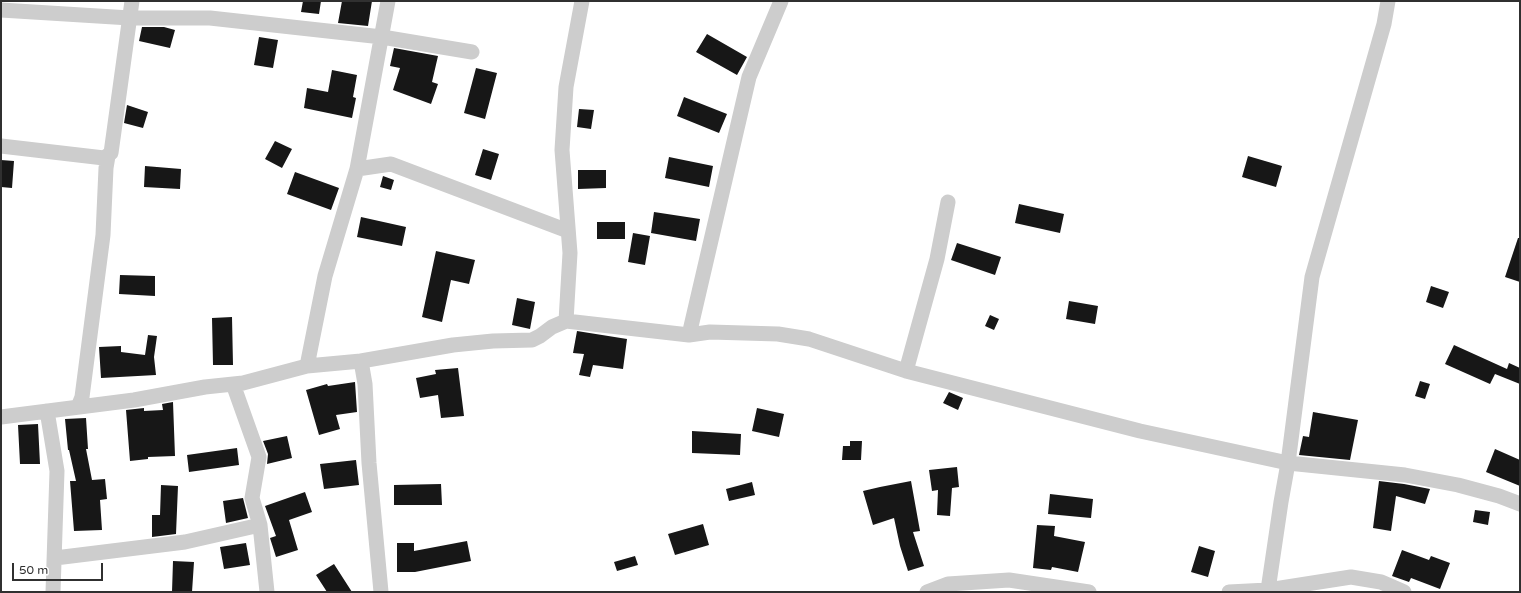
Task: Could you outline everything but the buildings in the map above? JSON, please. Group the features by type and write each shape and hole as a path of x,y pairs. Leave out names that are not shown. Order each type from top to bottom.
{"street":[{"path":"78,407 82,397 104,235 106,168 108,156 111,153 132,1"},
{"path":"308,366 325,276 357,169 388,1"},
{"path":"566,321 570,253 562,150 566,87 582,1"},
{"path":"689,335 749,77 781,1"},
{"path":"1268,590 1288,463 1312,277 1384,24 1388,1"},
{"path":"1,10 130,18 210,18 382,37 472,52"},
{"path":"1,146 104,158 108,156"},
{"path":"357,169 391,164 568,231"},
{"path":"906,371 937,259 948,202"},
{"path":"1,417 134,400 205,387 243,383 308,366 361,361 453,345 493,341 532,340 540,336 552,326 566,321 689,335 710,332 778,334 809,339 906,371 1140,431 1288,463 1405,475 1458,485 1499,496 1520,504"},
{"path":"361,361 365,384 369,431 369,463 381,592"},
{"path":"233,384 260,457 252,498 260,525 267,592"},
{"path":"46,411 57,471 53,592"},
{"path":"55,558 185,542 260,525"},
{"path":"1229,592 1268,590 1351,577 1381,582 1404,592"},
{"path":"927,592 948,584 1010,586 1089,592"}]}
